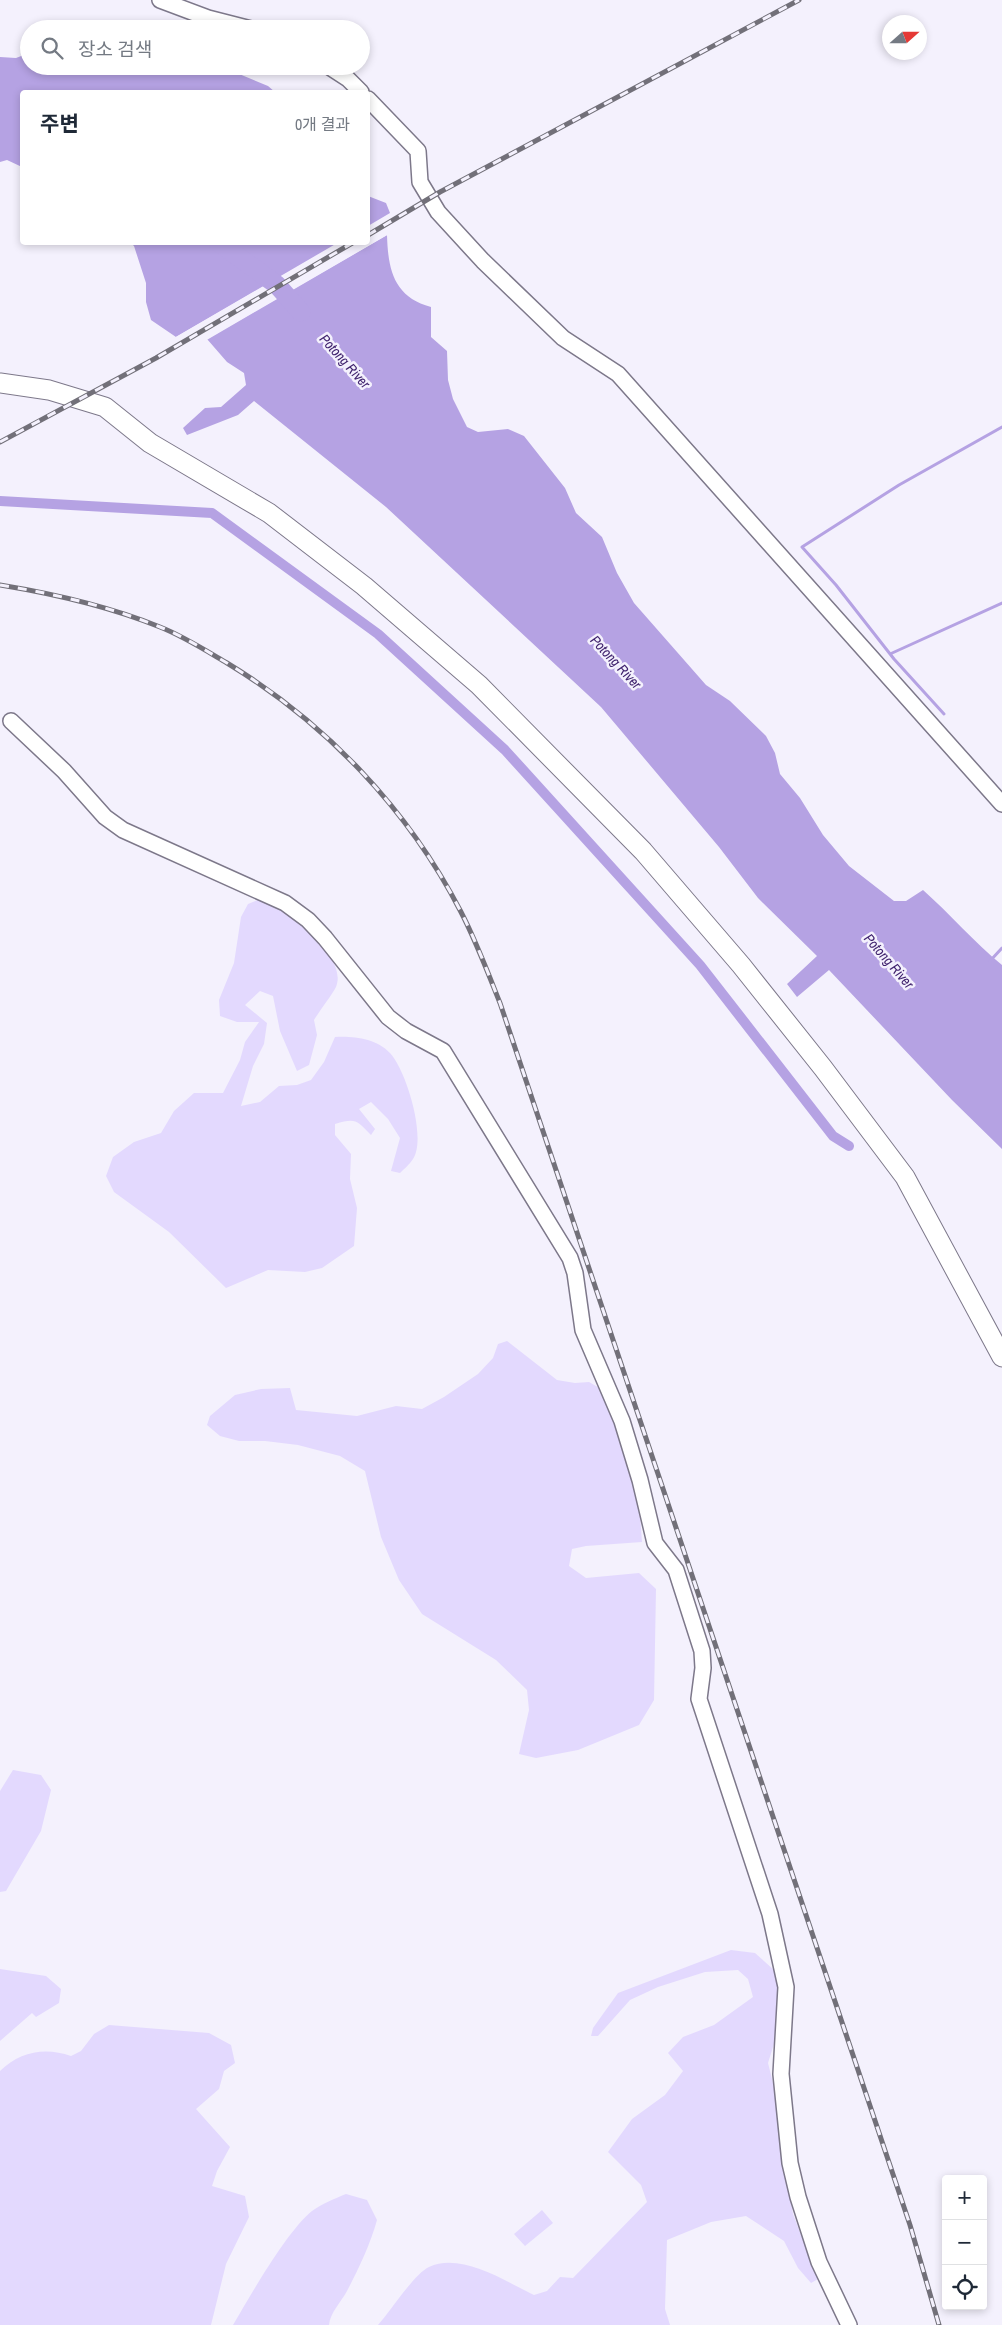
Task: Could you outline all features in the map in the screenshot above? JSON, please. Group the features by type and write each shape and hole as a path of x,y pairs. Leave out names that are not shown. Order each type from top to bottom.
{"main road":[{"path":"0,383 49,390 105,407 150,443 269,513 364,586 479,685 643,851 741,965 823,1068 905,1177 1002,1357"}],"street":[{"path":"160,0 216,20"},
{"path":"342,75 359,90"},
{"path":"370,101 418,151 420,182 438,212 483,262 563,338 618,374 1002,804"},
{"path":"11,721 64,771 105,817 123,830 264,893 285,904 308,920 325,938 388,1017 406,1031 443,1051 570,1258 584,1330 622,1421 640,1480 655,1543 676,1570 702,1651 703,1668 699,1698 770,1914 786,1987 786,2020 781,2074 790,2163 798,2197 819,2262 849,2325"}],"shaded area":[{"path":"260,899 298,923 324,948 333,961 337,974 336,987 314,1020 317,1035 309,1065 297,1071 280,1031 273,996 260,991 245,1005 267,1023 264,1044 253,1066 241,1106 260,1102 279,1086 297,1085 311,1080 324,1062 335,1037 364,1039 378,1044 390,1053 402,1074 413,1104 418,1136 417,1149 412,1161 400,1173 391,1171 400,1138 388,1119 371,1102 359,1109 375,1129 371,1135 359,1123 347,1121 335,1124 335,1135 351,1154 350,1179 357,1208 354,1246 322,1268 305,1272 268,1270 226,1288 169,1232 114,1192 106,1176 113,1157 134,1142 161,1133 174,1111 194,1093 223,1093 240,1060 245,1042 259,1022 237,1022 220,1016 219,1000 234,963 241,917 248,904"},
{"path":"507,1341 557,1380 575,1383 589,1382 603,1390 614,1411 638,1487 642,1542 586,1546 572,1549 569,1566 586,1578 639,1573 656,1589 654,1700 639,1725 578,1750 536,1758 519,1754 529,1710 527,1690 496,1660 422,1614 399,1580 381,1537 365,1471 340,1456 298,1445 265,1441 239,1441 220,1436 207,1425 210,1416 235,1395 261,1389 290,1388 296,1410 357,1416 396,1406 422,1409 478,1374 493,1358 498,1344"},
{"path":"13,1770 41,1775 51,1790 41,1831 6,1891 0,1892 0,1791"},
{"path":"731,1950 755,1953 775,1971 780,1994 778,2031 768,2063 777,2099 785,2169 793,2214 818,2279 811,2283 798,2268 784,2241 746,2216 711,2222 667,2240 665,2309 670,2325 378,2325 416,2277 429,2267 442,2263 455,2263 483,2270 534,2295 547,2291 560,2277 573,2278 647,2202 641,2185 608,2152 632,2119 665,2095 683,2071 668,2053 683,2037 714,2025 753,1997 748,1979 738,1970 705,1972 658,1987 630,2000 598,2036 591,2036 593,2028 618,1993"},
{"path":"0,1969 46,1976 61,1989 59,2003 36,2017 32,2013 0,2041"},
{"path":"109,2025 209,2033 231,2045 235,2063 224,2071 219,2089 196,2109 230,2147 217,2171 212,2186 245,2196 249,2217 226,2264 211,2325 0,2325 0,2071 16,2059 34,2053 52,2052 71,2056 81,2051 94,2034"},
{"path":"346,2194 367,2200 377,2220 360,2265 334,2312 329,2325 233,2325 280,2248 302,2220 320,2206"},
{"path":"542,2210 553,2223 525,2246 514,2234"}],"water":[{"path":"20,56 20,75 242,75 268,86 273,90 20,90 20,166 7,160 0,162 0,57"},
{"path":"370,197 386,203 390,213 370,225"},
{"path":"387,235 389,260 401,289 419,302 431,307 431,337 447,351 448,380 453,399 467,427 478,432 508,429 524,436 565,488 576,513 602,537 617,573 634,603 706,685 730,701 766,736 775,753 780,774 800,798 823,835 849,866 894,901 906,901 923,890 1002,965 1002,1149 952,1100 829,970 797,997 787,984 817,956 758,898 719,847 601,707 386,507 254,401 238,415 187,435 183,428 205,408 221,407 246,385 244,373 227,362 207,339"},
{"path":"336,245 176,337 151,320 146,302 146,283 134,246"}],"pier":[{"path":"385,233 389,234 205,341 206,337 364,245 370,245 370,242"},
{"path":"334,245 340,245 178,339 174,338"}],"waterway":[{"name":"Potong River","path":"222,245 277,285 301,312"},
{"path":"944,714 894,659 836,585 802,547 899,485 1002,427"},
{"path":"0,501 212,513 378,634 505,750 700,965 833,1136 849,1146"},
{"path":"890,654 1002,603"},
{"path":"990,961 1002,948"}],"railway":[{"path":"370,234 440,192 799,0"},
{"path":"0,442 156,358 349,245"},
{"path":"0,585 41,592 81,602 121,613 160,627 202,648 263,687 331,741 361,771 416,838 440,874 461,912 500,1003 910,2225 939,2325"}]}
